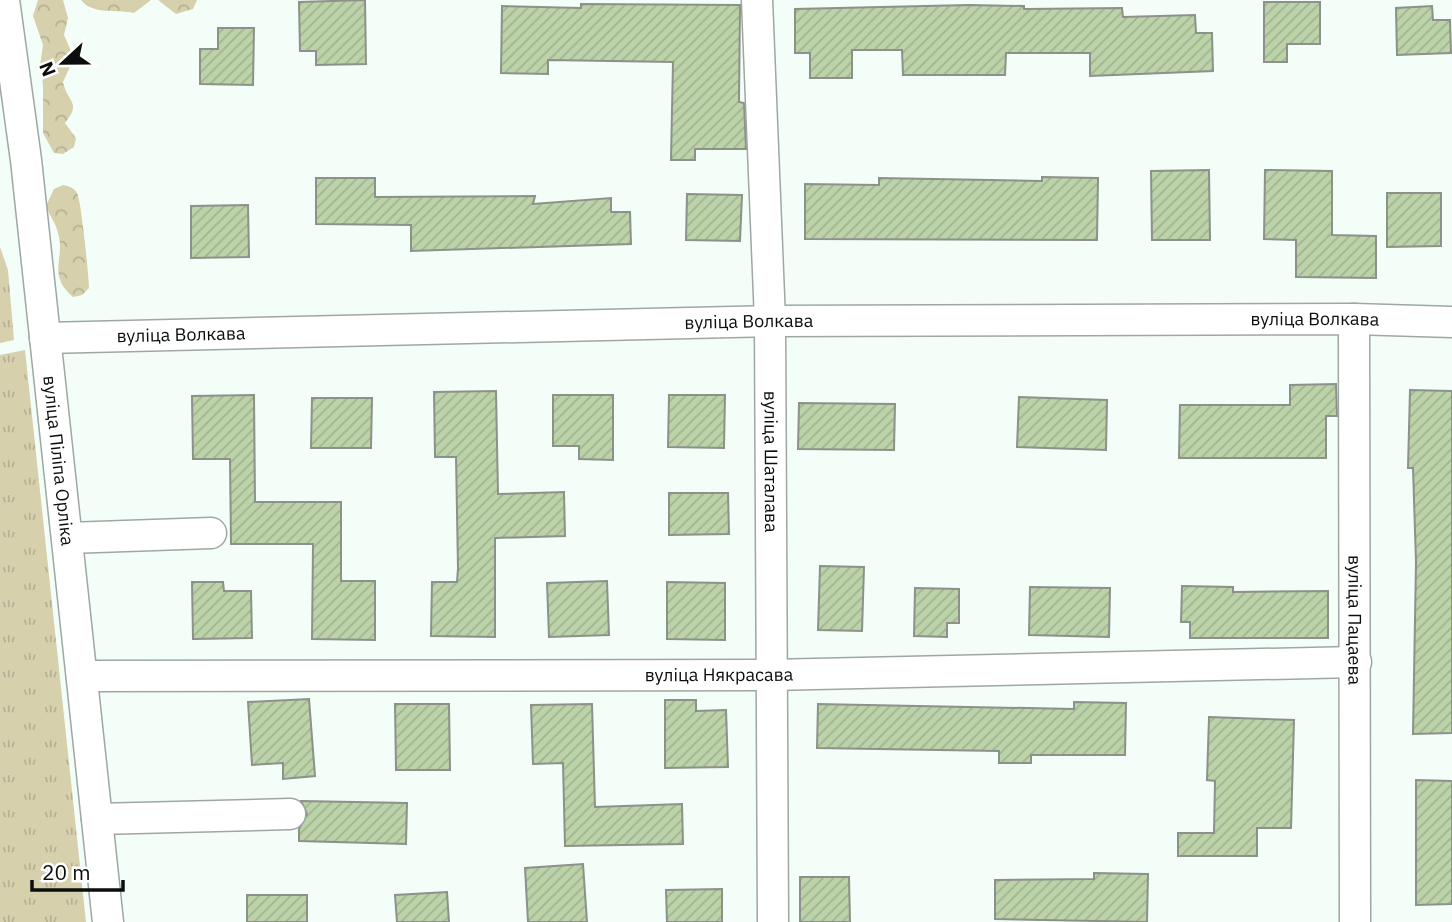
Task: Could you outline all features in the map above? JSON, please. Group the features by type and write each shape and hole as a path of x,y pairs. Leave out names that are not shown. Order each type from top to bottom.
{"street":[{"name":"вуліца Піліпа Орліка","path":"4,0 46,338 108,922"},
{"name":"вуліца Шаталава","path":"757,0 770,321 773,922"},
{"name":"вуліца Волкава","path":"46,338 770,321 1354,319 1452,322"},
{"name":"вуліца Пацаева","path":"1354,319 1355,922"},
{"path":"68,538 211,533"},
{"name":"вуліца Някрасава","path":"82,676 770,675 1356,662"},
{"path":"97,818 290,814"}],"green space":[{"path":"38,0 63,0 68,18 64,35 74,58 63,82 73,111 65,123 76,138 74,147 63,154 54,153 43,133 43,85 40,65 43,45 33,16"},
{"path":"81,0 151,0 134,13 98,10"},
{"path":"158,0 197,0 193,9 176,14"},
{"path":"63,185 74,190 79,198 88,270 89,288 82,295 73,297 60,281 60,242 46,206 54,189"},
{"path":"0,247 8,270 14,340 0,343"},
{"path":"25,350 86,922 0,922 0,355"}],"building":[{"path":"365,0 366,64 316,65 316,51 300,51 299,2"},
{"path":"1264,2 1320,2 1320,44 1287,44 1287,62 1264,62"},
{"path":"581,4 740,5 739,102 744,103 746,149 695,149 695,160 671,160 673,62 548,60 548,74 501,73 502,6 581,8"},
{"path":"1024,6 1024,9 1122,8 1123,17 1195,15 1196,33 1212,33 1213,71 1090,76 1090,53 1006,53 1005,75 903,75 902,50 852,50 852,78 810,78 810,53 795,53 795,9"},
{"path":"1432,6 1433,20 1450,20 1451,53 1397,55 1396,8"},
{"path":"218,28 254,28 253,85 200,84 200,49 218,49"},
{"path":"1209,170 1210,240 1152,240 1151,171"},
{"path":"1265,170 1332,171 1332,235 1376,236 1376,278 1296,277 1296,240 1264,239"},
{"path":"1042,177 1098,178 1097,240 805,239 805,184 879,185 879,178 1042,181"},
{"path":"316,178 375,178 375,197 535,196 533,204 611,198 611,212 630,212 631,244 411,251 411,225 316,224"},
{"path":"1387,193 1441,193 1441,246 1387,247"},
{"path":"687,194 742,195 740,241 686,240"},
{"path":"248,205 249,257 191,258 191,206"},
{"path":"1336,384 1337,416 1326,416 1326,458 1179,458 1180,405 1290,405 1290,385"},
{"path":"1410,390 1452,391 1452,733 1413,734 1416,562 1413,468 1408,468"},
{"path":"496,391 498,494 564,492 565,536 495,538 495,637 431,636 432,582 457,582 458,568 456,457 435,457 434,392"},
{"path":"254,395 255,502 341,502 341,581 375,581 375,640 312,639 313,544 231,544 230,459 193,459 192,396"},
{"path":"553,395 613,395 613,460 579,459 579,446 553,446"},
{"path":"669,395 725,395 724,448 668,447"},
{"path":"1019,397 1107,400 1106,450 1017,447"},
{"path":"312,398 372,398 371,448 311,448"},
{"path":"799,403 895,404 894,450 798,449"},
{"path":"669,493 728,493 729,534 669,535"},
{"path":"820,566 864,567 862,631 818,630"},
{"path":"607,581 609,635 549,637 547,583"},
{"path":"192,582 223,582 224,591 251,591 252,638 193,639"},
{"path":"667,582 725,583 725,640 667,639"},
{"path":"1182,586 1233,587 1233,592 1328,591 1328,638 1190,638 1190,622 1181,622"},
{"path":"1030,587 1110,588 1109,637 1029,635"},
{"path":"915,588 959,589 959,623 947,623 947,637 914,636"},
{"path":"309,699 315,776 283,779 283,763 252,765 248,702"},
{"path":"665,700 696,700 696,711 726,710 728,767 665,768"},
{"path":"1074,702 1126,703 1125,755 1031,755 1031,763 999,763 999,751 817,748 818,704 1074,709"},
{"path":"395,704 449,704 450,770 396,770"},
{"path":"592,704 595,807 682,804 683,844 565,846 563,763 533,764 531,705"},
{"path":"1209,717 1294,720 1291,828 1257,828 1257,856 1178,856 1178,833 1214,833 1215,781 1207,780"},
{"path":"1416,780 1452,781 1452,904 1416,905"},
{"path":"301,801 407,803 406,844 299,841 299,829 307,814"},
{"path":"583,864 587,922 528,922 525,868"},
{"path":"1094,873 1148,874 1147,922 995,919 995,880 1094,879"},
{"path":"800,877 849,877 850,922 800,922"},
{"path":"722,889 722,922 667,922 666,890"},
{"path":"447,892 449,922 397,922 395,895"},
{"path":"247,895 307,895 307,922 247,922"}]}
